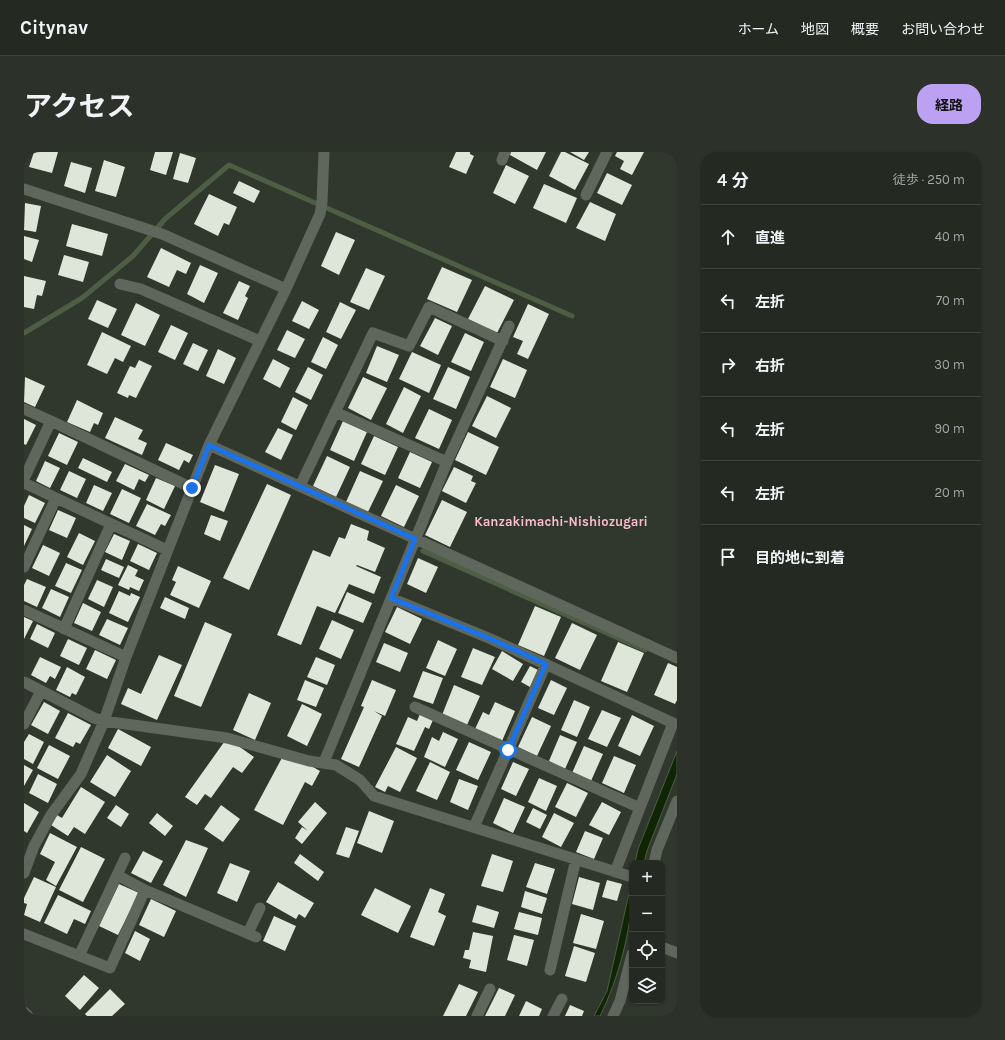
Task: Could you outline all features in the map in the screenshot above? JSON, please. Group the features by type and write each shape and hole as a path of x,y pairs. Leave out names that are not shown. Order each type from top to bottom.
{"street":[{"path":"24,873 34,846 51,815 81,774 104,721 126,657 209,445 286,289 320,214 322,202 324,152"},
{"path":"586,195 607,152"},
{"path":"24,189 162,234 286,289"},
{"path":"120,284 141,289 260,341"},
{"path":"300,486 373,333 409,346 429,307 502,341"},
{"path":"324,762 447,462 509,326"},
{"path":"24,409 192,488"},
{"path":"335,412 447,462"},
{"path":"24,479 51,421"},
{"path":"209,445 677,658"},
{"path":"24,483 167,550"},
{"path":"24,566 56,498"},
{"path":"64,629 111,524"},
{"path":"391,598 491,639 673,723 615,872"},
{"path":"24,610 126,657"},
{"path":"474,827 546,664"},
{"path":"24,682 94,718 104,721 227,738 309,761 324,762 336,765 360,780 374,796 629,875"},
{"path":"24,724 41,691"},
{"path":"415,707 640,808"},
{"path":"655,860 657,850 677,801"},
{"path":"79,956 125,858"},
{"path":"550,970 576,859"},
{"path":"117,876 145,890 252,935 260,908"},
{"path":"24,934 110,968 145,890"},
{"path":"665,948 677,953"},
{"path":"613,1016 620,1002 629,966"},
{"path":"478,1016 490,989"},
{"path":"553,1016 562,999"},
{"path":"24,1012 28,1016"}],"shaded area":[{"path":"677,751 677,774 645,860 636,860 638,849"},
{"path":"629,893 629,926 623,954 607,1002 600,1016 594,1016 607,991"}],"building":[{"path":"34,152 58,152 52,173 29,167"},
{"path":"155,152 173,152 166,175 150,170"},
{"path":"456,152 470,152 470,154 474,156 466,174 449,167"},
{"path":"511,152 546,152 537,170 510,155"},
{"path":"561,152 565,152 589,164 575,190 549,176"},
{"path":"570,152 589,152 584,160"},
{"path":"617,152 644,152 632,175 620,169 624,161 615,156"},
{"path":"180,153 196,158 188,183 173,179"},
{"path":"104,160 125,167 116,197 95,191"},
{"path":"71,162 92,168 85,193 64,186"},
{"path":"506,165 529,176 515,204 493,193"},
{"path":"607,173 632,185 622,205 597,193"},
{"path":"239,181 260,191 254,203 233,193"},
{"path":"544,184 577,198 566,223 533,208"},
{"path":"209,194 237,207 229,225 224,223 218,236 194,224"},
{"path":"590,202 616,214 605,241 576,228"},
{"path":"25,203 41,206 36,232 24,230"},
{"path":"72,224 108,234 102,256 66,246"},
{"path":"336,232 355,240 339,275 321,266"},
{"path":"24,236 39,240 32,262 24,259"},
{"path":"161,248 191,263 186,274 177,270 169,287 147,277"},
{"path":"64,255 89,262 83,282 58,275"},
{"path":"200,265 218,273 204,303 187,294"},
{"path":"442,267 472,280 457,312 427,299"},
{"path":"366,268 385,276 369,310 350,302"},
{"path":"24,276 46,281 42,296 37,295 34,309 24,307"},
{"path":"239,281 250,286 245,296 248,298 238,320 223,313"},
{"path":"485,286 514,300 497,333 468,319"},
{"path":"97,300 117,309 108,328 88,319"},
{"path":"302,301 319,310 309,329 292,321"},
{"path":"340,302 356,310 341,339 326,332"},
{"path":"136,303 160,315 145,346 121,335"},
{"path":"528,304 549,314 528,359 517,354 523,341 513,337"},
{"path":"435,318 452,326 438,355 420,346"},
{"path":"171,325 188,333 175,360 158,352"},
{"path":"287,330 305,339 295,358 277,350"},
{"path":"102,332 131,346 123,362 115,358 107,374 87,365"},
{"path":"465,333 484,342 471,371 451,362"},
{"path":"323,337 338,345 326,369 311,362"},
{"path":"193,343 208,350 198,371 183,364"},
{"path":"377,346 399,355 387,382 366,373"},
{"path":"218,349 236,358 224,384 206,376"},
{"path":"412,352 441,365 429,393 399,379"},
{"path":"273,359 290,368 280,388 263,379"},
{"path":"503,359 527,370 515,398 490,387"},
{"path":"139,360 152,366 136,398 129,395 128,398 117,393 130,366 135,368"},
{"path":"308,367 323,375 311,400 295,392"},
{"path":"448,367 470,377 456,409 433,399"},
{"path":"25,377 45,386 35,407 24,402"},
{"path":"363,377 387,388 371,420 348,408"},
{"path":"404,387 421,396 403,433 386,424"},
{"path":"487,396 511,408 496,438 472,426"},
{"path":"293,397 308,405 296,430 281,422"},
{"path":"77,400 103,413 98,425 94,423 90,432 67,422"},
{"path":"429,409 452,420 439,449 415,438"},
{"path":"115,417 143,430 138,439 147,443 142,455 105,438"},
{"path":"24,419 36,425 26,445 24,444"},
{"path":"343,421 367,432 354,461 330,450"},
{"path":"278,428 293,435 281,460 265,452"},
{"path":"468,432 499,447 486,475 455,460"},
{"path":"59,433 78,442 67,465 48,456"},
{"path":"374,436 398,447 385,475 361,464"},
{"path":"166,443 193,455 189,463 184,460 179,470 158,460"},
{"path":"410,452 432,462 420,488 398,478"},
{"path":"327,456 350,467 336,497 313,486"},
{"path":"83,458 112,472 107,482 78,468"},
{"path":"45,461 60,468 50,488 36,481"},
{"path":"125,464 149,475 145,482 139,479 134,490 116,481"},
{"path":"215,465 239,474 224,512 200,502"},
{"path":"454,467 473,476 471,481 476,483 466,503 442,491"},
{"path":"69,471 86,479 77,498 60,490"},
{"path":"360,471 383,481 368,512 346,502"},
{"path":"156,478 175,486 164,509 146,500"},
{"path":"267,484 291,495 249,590 223,578"},
{"path":"94,485 112,493 103,511 86,503"},
{"path":"396,485 419,496 404,527 381,516"},
{"path":"122,489 141,498 129,523 110,514"},
{"path":"29,495 45,503 35,523 24,518 24,506"},
{"path":"442,500 467,512 450,547 425,535"},
{"path":"147,504 171,515 165,526 161,524 155,535 136,526"},
{"path":"58,510 76,518 67,538 49,530"},
{"path":"211,515 228,521 220,541 204,534"},
{"path":"351,524 369,531 367,540 385,548 375,572 357,565 356,566 381,577 374,594 349,584 335,613 317,606 301,645 277,635 313,550 330,557 339,537 345,539"},
{"path":"24,525 32,529 24,546"},
{"path":"79,533 95,541 83,565 67,557"},
{"path":"114,534 130,541 122,560 105,552"},
{"path":"138,544 157,553 149,570 130,561"},
{"path":"43,545 60,553 49,576 32,568"},
{"path":"418,558 438,567 426,593 407,584"},
{"path":"106,559 124,567 119,578 101,570"},
{"path":"66,563 82,570 71,593 55,586"},
{"path":"128,565 138,570 135,576 144,580 139,591 130,587 129,590 118,585"},
{"path":"178,566 211,581 199,608 170,595 176,582 172,580"},
{"path":"27,579 46,587 37,607 24,601 24,585"},
{"path":"97,580 113,587 104,607 88,599"},
{"path":"51,589 69,597 60,617 42,608"},
{"path":"119,591 130,596 131,593 140,597 128,622 109,613"},
{"path":"347,592 372,603 363,623 338,613"},
{"path":"165,597 189,608 185,619 160,608"},
{"path":"83,603 101,612 92,631 74,623"},
{"path":"535,606 561,617 544,656 518,645"},
{"path":"397,607 422,619 410,644 385,632"},
{"path":"24,617 33,621 24,639"},
{"path":"107,619 128,628 120,645 99,635"},
{"path":"332,620 354,630 341,659 319,649"},
{"path":"205,622 232,634 201,707 174,696"},
{"path":"572,623 597,635 580,670 555,658"},
{"path":"37,624 55,633 48,648 30,639"},
{"path":"68,639 87,648 79,665 60,656"},
{"path":"438,640 457,649 445,676 426,668"},
{"path":"618,642 644,653 627,692 601,681"},
{"path":"384,643 408,653 400,672 376,662"},
{"path":"473,648 495,657 482,685 461,677"},
{"path":"95,650 116,660 107,679 86,669"},
{"path":"502,651 523,664 513,681 492,669"},
{"path":"159,655 182,665 157,720 121,704 128,688 141,694"},
{"path":"40,657 61,667 55,679 50,676 46,683 31,675"},
{"path":"316,657 335,665 327,685 307,677"},
{"path":"668,663 677,667 677,700 675,704 654,695"},
{"path":"530,666 538,670 530,687 521,682"},
{"path":"67,667 85,677 76,695 72,693 70,697 56,690"},
{"path":"423,671 443,678 433,704 413,697"},
{"path":"305,680 324,688 316,707 297,700"},
{"path":"372,680 396,690 385,716 374,711 382,716 359,767 341,759 364,707 361,706"},
{"path":"551,680 567,688 554,715 538,708"},
{"path":"454,685 480,696 467,725 442,715"},
{"path":"249,693 271,703 255,740 233,730"},
{"path":"574,700 590,707 577,737 561,730"},
{"path":"44,702 60,711 48,734 31,725"},
{"path":"495,702 515,711 502,741 475,729 483,712 489,715"},
{"path":"302,704 322,714 307,746 287,736"},
{"path":"602,710 621,718 607,747 588,739"},
{"path":"68,713 91,725 80,744 76,742 73,747 55,738"},
{"path":"420,714 433,720 429,729 425,727 414,751 396,744 408,717 417,721"},
{"path":"632,715 654,726 640,756 618,746"},
{"path":"532,717 551,726 537,756 518,747"},
{"path":"118,729 151,747 141,766 108,748"},
{"path":"443,732 458,739 445,767 424,757 432,737 439,741"},
{"path":"29,734 44,742 33,764 24,759 24,742"},
{"path":"560,735 577,742 565,769 549,761"},
{"path":"227,738 254,757 242,773 233,767 211,798 205,794 197,805 185,797"},
{"path":"469,742 491,752 478,780 456,770"},
{"path":"49,745 70,756 58,779 37,768"},
{"path":"584,746 603,754 591,781 572,773"},
{"path":"396,747 417,758 400,792 388,786 385,792 375,787"},
{"path":"284,754 315,764 313,767 320,771 312,786 305,782 283,825 254,810"},
{"path":"107,755 131,771 115,797 90,782"},
{"path":"614,756 636,765 624,793 602,783"},
{"path":"430,762 450,772 437,800 416,791"},
{"path":"513,762 529,769 516,796 501,789"},
{"path":"24,765 33,770 24,786"},
{"path":"38,774 57,784 48,803 29,793"},
{"path":"539,778 557,786 546,811 528,802"},
{"path":"459,779 478,786 468,810 450,802"},
{"path":"567,783 588,793 576,817 555,807"},
{"path":"81,787 105,802 85,834 74,827 68,836 51,825 57,815 62,818"},
{"path":"504,798 525,807 513,833 493,823"},
{"path":"315,802 327,813 302,844 295,838 302,827 308,831 298,822"},
{"path":"602,802 621,812 609,835 589,825"},
{"path":"24,803 39,812 27,833 24,831"},
{"path":"116,805 129,814 121,827 107,818"},
{"path":"221,805 240,819 223,842 204,829"},
{"path":"533,808 547,815 540,829 526,822"},
{"path":"369,811 394,821 382,853 357,843"},
{"path":"157,813 173,826 165,836 149,823"},
{"path":"554,813 574,823 561,847 542,837"},
{"path":"346,827 359,831 349,858 336,854"},
{"path":"585,831 603,838 594,859 576,852"},
{"path":"50,833 77,847 56,886 46,880 55,862 40,854"},
{"path":"186,840 208,848 186,897 163,885"},
{"path":"81,847 105,859 83,902 59,890"},
{"path":"143,851 163,861 151,883 131,873"},
{"path":"300,854 324,872 318,881 294,863"},
{"path":"492,854 513,861 503,892 481,886"},
{"path":"230,863 250,871 237,902 217,893"},
{"path":"535,863 555,869 547,894 526,887"},
{"path":"34,877 56,887 40,922 24,915 27,904 24,903 24,898"},
{"path":"579,877 600,883 593,910 572,904"},
{"path":"607,880 622,884 617,901 602,897"},
{"path":"278,882 314,903 305,918 299,914 296,919 266,902"},
{"path":"119,884 139,893 118,935 99,926"},
{"path":"375,888 411,906 398,933 361,915"},
{"path":"430,888 445,894 438,912 446,916 434,946 410,937"},
{"path":"525,891 547,898 542,914 521,907"},
{"path":"58,895 91,911 85,924 74,919 67,934 44,923"},
{"path":"151,899 176,911 164,937 139,925"},
{"path":"477,905 499,912 494,928 472,922"},
{"path":"519,912 542,918 538,935 514,929"},
{"path":"581,914 604,921 596,949 573,943"},
{"path":"274,916 296,926 285,951 263,941"},
{"path":"135,931 150,939 140,961 125,953"},
{"path":"473,932 493,936 486,972 469,968 471,960 463,958 465,950 469,950"},
{"path":"514,935 534,940 527,966 507,960"},
{"path":"574,946 595,953 586,982 565,976"},
{"path":"84,975 99,988 80,1010 65,996"},
{"path":"459,984 478,992 466,1016 443,1016"},
{"path":"499,988 515,995 505,1016 485,1016"},
{"path":"110,989 125,1004 112,1016 87,1016 85,1014"},
{"path":"526,1001 542,1009 539,1016 519,1016"},
{"path":"570,1005 584,1011 582,1016 565,1016"}],"waterway":[{"path":"24,333 82,298 133,256 165,219 229,165 572,316"},
{"path":"423,551 645,650"}],"district":[{"name":"Kanzakimachi-Nishiozugari","path":"561,521"}],"route":[{"path":"192,488 209,445 415,539 391,598 491,639 546,664 508,750"}]}
